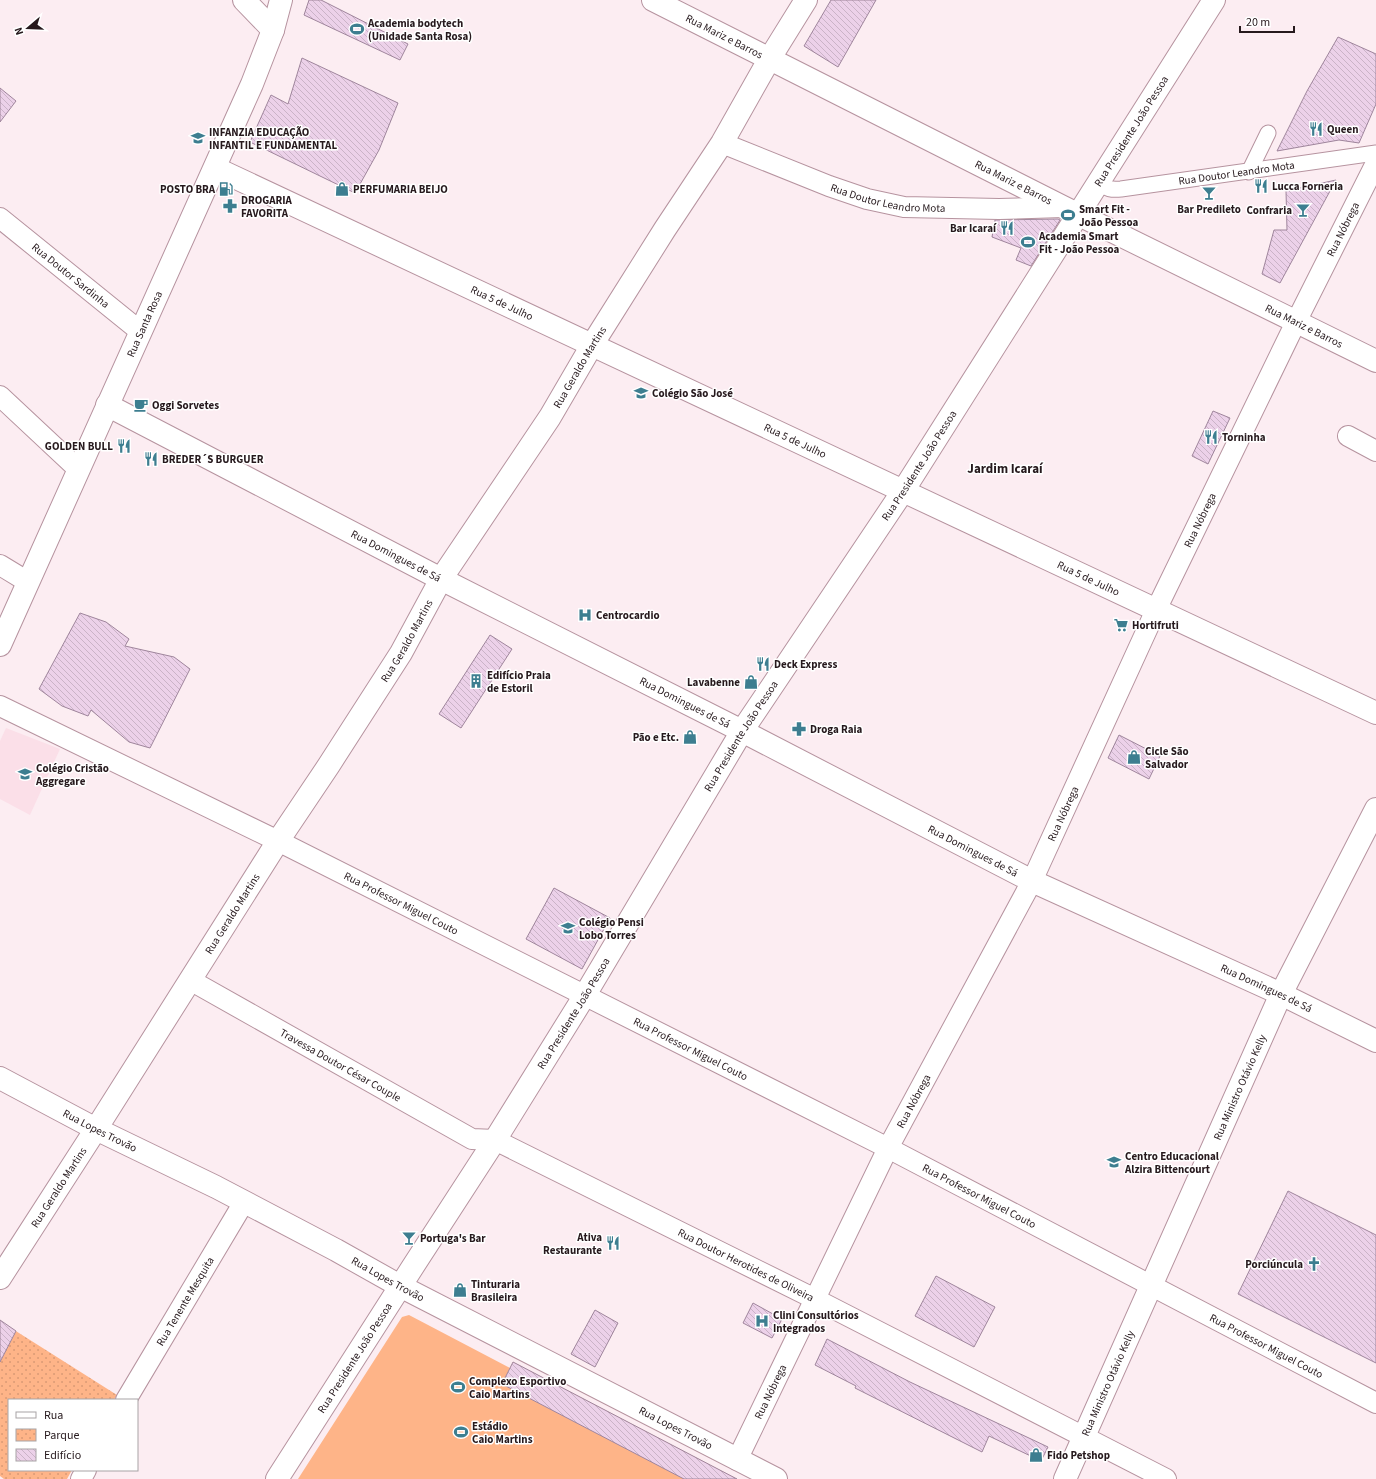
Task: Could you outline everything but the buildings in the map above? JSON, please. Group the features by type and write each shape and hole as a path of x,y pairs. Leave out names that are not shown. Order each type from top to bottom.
{"street":[{"path":"244,0 273,30"},
{"name":"Rua Santa Rosa","path":"0,645 252,84 273,30 281,0"},
{"name":"Rua Mariz e Barros","path":"653,0 1071,211 1376,361"},
{"name":"Rua Geraldo Martins","path":"0,1278 278,841 330,765 401,653 441,579 550,417 592,345 665,229 722,143 770,58 806,0"},
{"name":"Rua Presidente João Pessoa","path":"277,1479 400,1286 496,1140 585,995 742,732 903,491 1071,211 1098,183 1214,0"},
{"path":"1249,172 1268,133"},
{"name":"Rua Doutor Leandro Mota","path":"722,143 829,186 866,199 904,207 1071,211"},
{"name":"Rua Doutor Leandro Mota","path":"1098,183 1109,189 1122,189 1376,153"},
{"name":"Rua Nóbrega","path":"737,1460 888,1148 1032,881 1156,610 1296,322 1376,162"},
{"name":"Rua 5 de Julho","path":"215,168 1376,713"},
{"name":"Rua Doutor Sardinha","path":"0,218 141,332"},
{"path":"0,396 78,469"},
{"name":"Rua Domingues de Sá","path":"107,405 441,579 1032,881 1281,994 1376,1041"},
{"path":"1348,436 1376,451"},
{"path":"0,565 28,582"},
{"name":"Rua Professor Miguel Couto","path":"0,706 278,841 888,1148 1376,1403"},
{"name":"Rua Ministro Otávio Kelly","path":"1065,1479 1150,1285 1281,994 1376,810"},
{"name":"Travessa Doutor César Couple","path":"190,980 472,1139 496,1140"},
{"name":"Rua Lopes Trovão","path":"0,1078 96,1129 244,1202 400,1286 776,1479"},
{"name":"Rua Doutor Herotides de Oliveira","path":"496,1140 815,1299 1166,1479"},
{"name":"Rua Tenente Mesquita","path":"127,1399 244,1202"}],"shaded area":[{"name":"Colégio Cristão Aggregare","path":"6,728 60,749 30,815 0,799 0,741"}],"green space":[{"name":"Complexo Esportivo Caio Martins","path":"409,1315 510,1368 513,1362 737,1479 298,1479 402,1317"},
{"path":"0,1321 117,1395 115,1399 8,1399 8,1471 71,1471 67,1479 4,1479 0,1476"}],"place":[{"name":"Academia bodytech (Unidade Santa Rosa)","path":"357,29"},
{"name":"Queen","path":"1316,129"},
{"name":"INFANZIA EDUCAÇÃO INFANTIL E FUNDAMENTAL","path":"198,138"},
{"name":"Lucca Forneria","path":"1261,186"},
{"name":"POSTO BRA","path":"226,189"},
{"name":"PERFUMARIA BEIJO","path":"342,189"},
{"name":"Bar Predileto","path":"1209,193"},
{"name":"DROGARIA FAVORITA","path":"230,206"},
{"name":"Confraria","path":"1303,210"},
{"name":"Smart Fit - João Pessoa","path":"1068,215"},
{"name":"Bar Icaraí","path":"1007,228"},
{"name":"Academia Smart Fit - João Pessoa","path":"1028,242"},
{"name":"Colégio São José","path":"641,393"},
{"name":"Oggi Sorvetes","path":"141,405"},
{"name":"Torninha","path":"1211,437"},
{"name":"GOLDEN BULL","path":"124,446"},
{"name":"BREDER´S BURGUER","path":"151,459"},
{"name":"Centrocardio","path":"585,615"},
{"name":"Hortifruti","path":"1121,625"},
{"name":"Deck Express","path":"763,664"},
{"name":"Edifício Praia de Estoril","path":"476,681"},
{"name":"Lavabenne","path":"751,682"},
{"name":"Droga Raia","path":"799,729"},
{"name":"Pão e Etc.","path":"690,737"},
{"name":"Cicle São Salvador","path":"1134,757"},
{"name":"Colégio Cristão Aggregare","path":"25,774"},
{"name":"Colégio Pensi Lobo Torres","path":"568,928"},
{"name":"Centro Educacional Alzira Bittencourt","path":"1114,1162"},
{"name":"Portuga's Bar","path":"409,1238"},
{"name":"Ativa Restaurante","path":"613,1243"},
{"name":"Porciúncula","path":"1314,1264"},
{"name":"Tinturaria Brasileira","path":"460,1290"},
{"name":"Clini Consultórios Integrados","path":"762,1321"},
{"name":"Complexo Esportivo Caio Martins","path":"458,1387"},
{"name":"Estádio Caio Martins","path":"461,1432"},
{"name":"Fido Petshop","path":"1036,1455"}],"district":[{"name":"Jardim Icaraí","path":"1005,469"}]}
